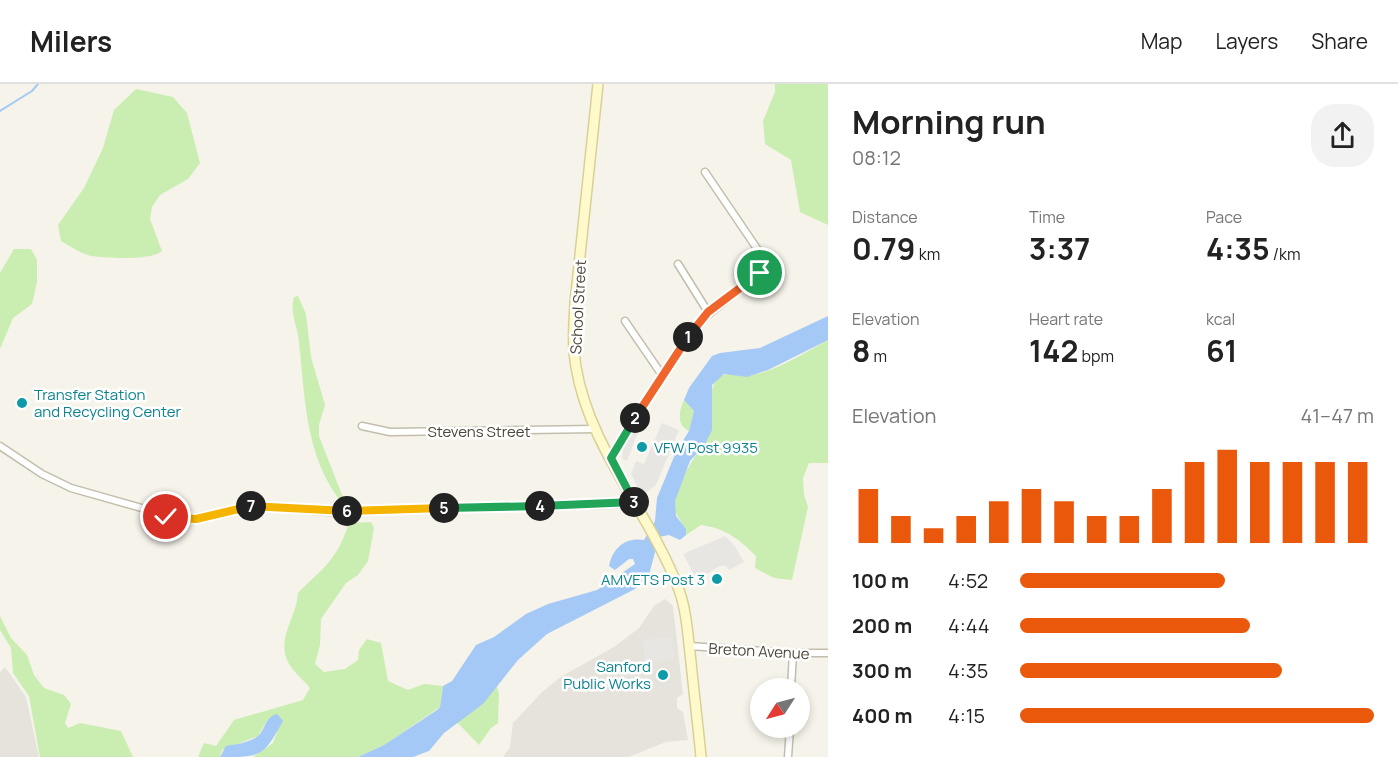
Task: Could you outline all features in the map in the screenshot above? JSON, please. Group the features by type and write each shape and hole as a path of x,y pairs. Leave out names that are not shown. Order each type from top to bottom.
{"street":[{"name":"School Street","path":"598,84 573,332 579,382 597,429 635,504 650,528 680,593 689,646 701,757"},
{"path":"611,458 662,375 708,312 758,275 763,265 758,250 705,172"},
{"path":"678,264 708,312"},
{"path":"625,321 662,375"},
{"name":"Stevens Street","path":"362,426 400,432 597,429"},
{"path":"0,446 47,477 71,488 184,520 252,506 330,512 635,504"},
{"name":"Breton Avenue","path":"689,646 828,653"},
{"path":"792,678 793,653"},
{"path":"788,757 789,738"}],"shaded area":[{"path":"644,411 650,417 636,437 627,461 622,459 624,443"},
{"path":"662,423 679,430 656,485 642,496 631,474 636,461 644,464"},
{"path":"725,536 735,546 744,562 729,570 726,566 720,566 697,580 683,554"},
{"name":"Sanford Public Works","path":"665,599 673,606 683,694 677,698 677,708 683,712 688,740 666,742 629,757 503,757 510,747 513,723 542,692 562,676 614,647 639,628 654,606"},
{"path":"671,637 674,659 645,662 643,640"},
{"path":"5,667 26,697 39,757 0,757 0,672"}],"green space":[{"path":"775,84 828,84 828,225 800,212 791,160 765,144 763,121 775,92"},
{"path":"136,89 173,97 187,113 200,163 188,179 160,195 152,207 150,219 162,251 139,258 91,256 61,241 58,225 84,188 103,148 114,110"},
{"path":"14,249 31,249 37,260 37,282 32,304 13,318 0,349 0,273"},
{"path":"298,296 306,314 311,357 325,405 319,425 319,436 344,500 342,503 321,466 309,426 293,308 294,297"},
{"path":"828,340 828,463 809,463 803,478 804,495 808,507 792,580 774,578 755,568 756,556 724,532 701,525 686,535 675,511 677,491 710,427 712,393 716,380 724,375 745,376 769,371"},
{"path":"684,400 694,411 689,431 680,421"},
{"path":"371,522 374,528 368,561 358,575 346,583 321,619 320,645 315,664 324,672 345,669 358,660 359,650 367,639 381,643 388,681 408,690 424,684 443,686 440,707 384,745 358,757 253,757 273,743 277,732 268,719 258,736 222,750 220,757 198,757 204,743 216,746 234,720 303,700 310,688 290,665 284,645 298,593 334,555 349,523"},
{"path":"0,616 11,638 27,655 34,675 44,688 64,695 71,704 65,723 68,728 80,723 121,731 133,757 40,757 29,696 13,673 11,648 0,630"},
{"path":"496,684 499,694 498,723 491,728 479,745 457,722 483,704"}],"water":[{"path":"828,316 828,340 768,370 747,377 724,374 712,385 712,430 704,446 690,461 675,501 676,516 686,529 686,535 680,540 669,535 659,537 649,575 635,589 547,634 518,660 483,704 444,733 429,751 413,757 358,757 384,745 437,710 440,707 443,686 452,681 476,645 494,637 526,614 548,604 597,590 635,564 633,559 629,559 615,570 609,566 621,545 632,540 644,540 655,521 657,498 676,452 689,431 694,411 684,400 689,388 712,356 760,348"},
{"path":"277,714 283,721 271,742 260,752 245,756 220,757 226,746 252,740 259,735 270,718"}],"waterway":[{"path":"0,111 32,91 38,84"}],"place":[{"name":"Transfer Station and Recycling Center","path":"22,403"},
{"name":"VFW Post 9935","path":"642,447"},
{"name":"AMVETS Post 3","path":"717,579"},
{"name":"Sanford Public Works","path":"663,675"}],"route":[{"path":"166,517 196,519 252,506 330,512 635,504 611,458 684,341 699,322 708,312 760,273"}]}
